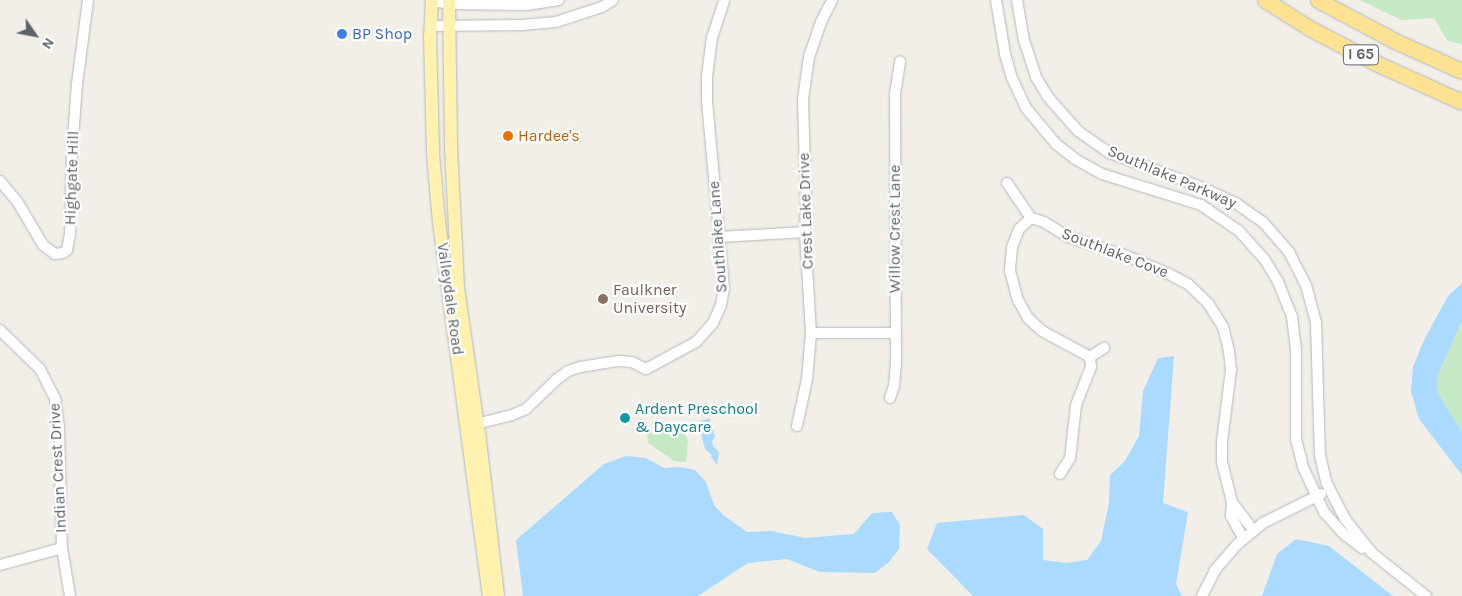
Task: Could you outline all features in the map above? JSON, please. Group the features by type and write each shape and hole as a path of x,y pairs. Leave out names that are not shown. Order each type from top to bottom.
{"highway":[{"name":"I 65","path":"1265,0 1345,47 1462,102"},
{"name":"I 65","path":"1318,0 1395,41 1462,71"}],"main road":[{"name":"Valleydale Road","path":"432,0 430,26 434,154 439,222 498,596"},
{"name":"Valleydale Road","path":"449,2 453,233 472,425 471,470 489,596"}],"street":[{"name":"Highgate Hill","path":"0,181 17,201 43,245 54,254 63,253 67,250 70,234 72,153 77,84 88,0"},
{"path":"432,0 527,5 559,0"},
{"path":"430,26 522,25 556,22 602,7 614,0"},
{"name":"Southlake Lane","path":"472,425 512,415 526,409 568,371 580,367 619,361 632,362 646,369 696,342 714,322 723,297 720,237 707,101 707,77 712,38 724,0"},
{"name":"Crest Lake Drive","path":"797,426 808,379 812,333 805,232 803,99 806,73 815,36 832,0"},
{"name":"Southlake Parkway","path":"996,0 1005,54 1012,78 1026,108 1056,144 1075,159 1102,174 1201,205 1230,224 1249,240 1273,272 1289,307 1295,339 1297,449 1316,497 1324,512 1338,529 1372,553 1426,596"},
{"name":"Southlake Parkway","path":"1017,0 1024,40 1036,77 1048,96 1078,131 1110,153 1201,187 1237,204 1263,222 1289,252 1306,285 1316,323 1322,471 1345,519 1372,553"},
{"name":"Willow Crest Lane","path":"890,398 896,379 895,94 900,60"},
{"name":"Southlake Cove","path":"1007,183 1032,218 1044,222 1066,236 1127,256 1167,273 1188,284 1208,303 1223,327 1231,363 1222,454 1225,480 1232,502 1254,530"},
{"path":"1032,218 1019,229 1012,246 1011,278 1018,300 1028,318 1042,331 1090,357"},
{"path":"720,237 805,232"},
{"name":"Indian Crest Drive","path":"0,330 40,369 55,399 59,428 62,548 70,596"},
{"path":"812,333 895,333"},
{"path":"1090,357 1104,348"},
{"path":"1060,474 1070,458 1076,405 1091,367 1090,357"},
{"path":"1202,596 1215,570 1254,530 1280,514 1330,489"},
{"name":"Southlake Cove","path":"1232,502 1231,516 1244,539"},
{"path":"0,565 62,548"}],"green space":[{"path":"1360,0 1462,0 1462,45 1447,40 1434,18 1401,20"},
{"path":"1462,320 1462,432 1438,393 1437,377"},
{"path":"672,431 684,433 688,440 686,462 674,461 648,443 647,433"}],"water":[{"path":"1462,283 1462,320 1437,377 1438,393 1462,432 1462,475 1419,419 1411,391 1413,367 1424,340 1448,296"},
{"path":"1174,356 1163,503 1188,512 1176,584 1182,596 973,596 927,549 937,523 1024,515 1043,529 1043,560 1067,563 1087,560 1101,541 1109,503 1110,475 1125,461 1139,436 1143,391 1158,358"},
{"path":"710,418 709,429 713,429 715,437 712,441 713,446 719,452 717,465 711,457 712,455 705,449 698,422"},
{"path":"626,456 646,458 664,468 681,467 695,470 706,482 714,505 723,515 747,532 772,531 805,538 854,534 872,513 892,512 900,525 899,549 889,562 875,573 820,572 787,559 748,563 698,596 523,596 516,540 604,464"},
{"path":"1296,539 1329,546 1393,596 1262,596 1277,554"}],"place":[{"name":"BP Shop","path":"342,34"},
{"name":"Hardee's","path":"508,136"},
{"name":"Faulkner University","path":"603,299"},
{"name":"Ardent Preschool & Daycare","path":"625,418"}]}
